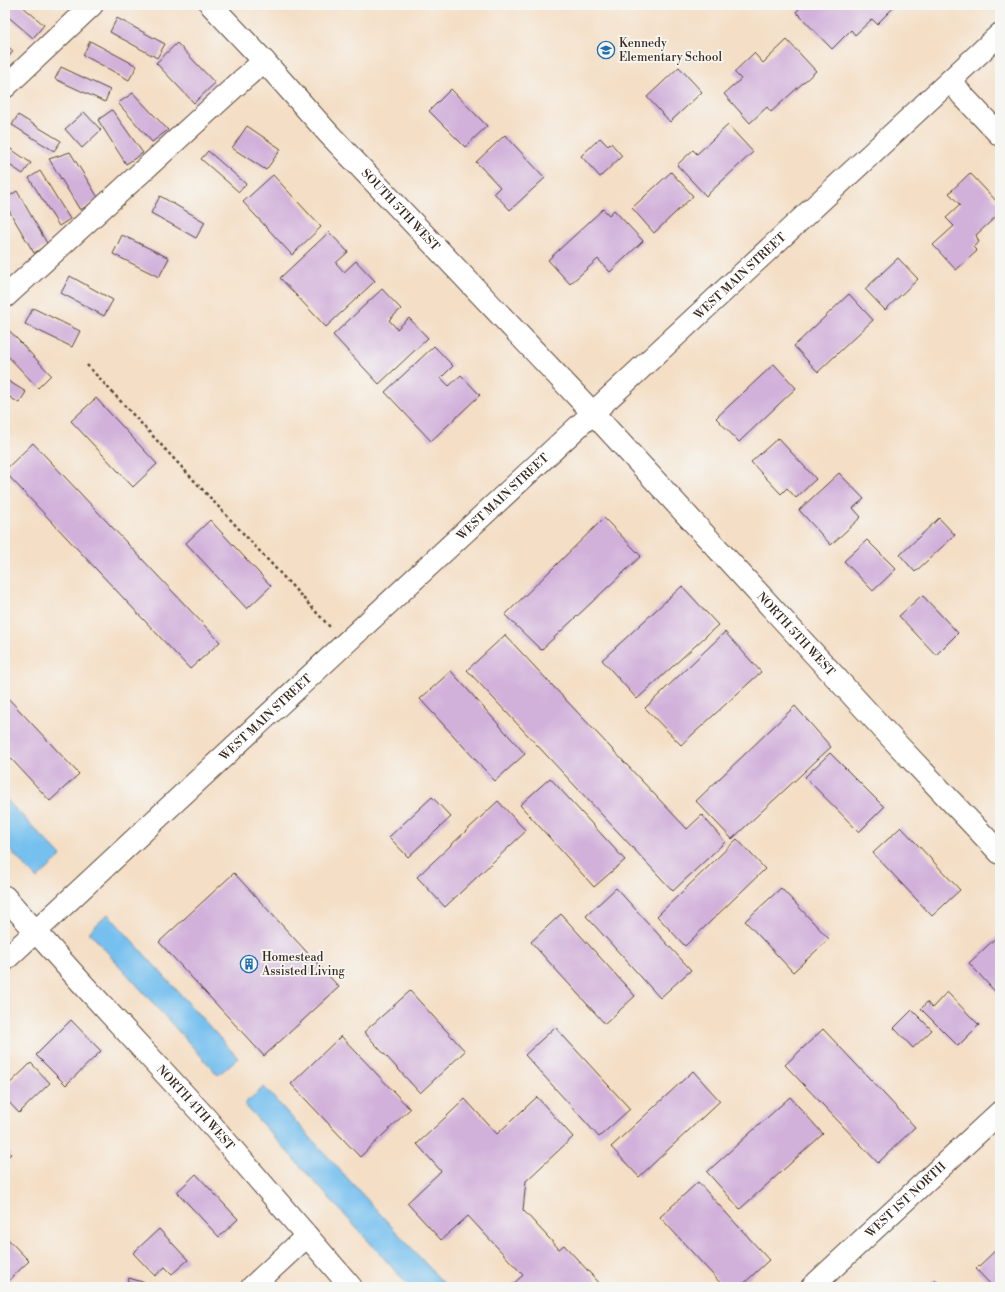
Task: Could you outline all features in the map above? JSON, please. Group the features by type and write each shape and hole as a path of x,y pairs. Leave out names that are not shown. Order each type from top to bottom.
{"street":[{"path":"5,87 92,5"},
{"name":"SOUTH 5TH WEST","path":"211,5 328,133 593,413"},
{"name":"WEST MAIN STREET","path":"5,960 1000,34"},
{"path":"9,286 264,62"},
{"path":"951,80 962,95 1000,135"},
{"name":"NORTH 5TH WEST","path":"593,413 896,743 1000,853"},
{"name":"NORTH 4TH WEST","path":"5,897 78,980 204,1116 351,1287"},
{"name":"WEST 1ST NORTH","path":"812,1287 1000,1112"},
{"path":"252,1287 307,1236"}],"path":[{"path":"87,365 345,643"}],"water":[{"path":"5,798 61,856 37,879 5,845"},
{"path":"108,914 238,1058 218,1075 89,932"},
{"path":"264,1087 447,1287 410,1287 244,1104"}],"building":[{"path":"5,5 21,5 44,25 33,38 5,14"},
{"path":"803,5 896,5 877,24 872,19 855,35 851,30 832,49 796,12"},
{"path":"117,18 165,44 157,58 110,32"},
{"path":"787,40 816,71 771,112 767,107 750,123 724,94 741,79 734,72 754,53 763,63"},
{"path":"90,41 137,66 129,80 83,55"},
{"path":"177,43 215,83 194,103 156,63"},
{"path":"5,44 13,51 5,62"},
{"path":"61,67 110,90 105,102 55,79"},
{"path":"679,67 702,92 670,122 647,97"},
{"path":"451,89 487,126 465,147 429,111"},
{"path":"133,93 168,130 152,142 118,103"},
{"path":"112,110 143,153 126,164 98,120"},
{"path":"84,112 101,130 82,148 65,129"},
{"path":"18,115 61,141 54,151 12,125"},
{"path":"728,125 753,152 706,196 677,165 693,150 697,154"},
{"path":"247,126 281,149 266,170 232,148"},
{"path":"505,135 545,178 510,210 494,193 500,187 476,162"},
{"path":"600,138 608,146 611,143 622,156 600,177 581,156"},
{"path":"5,145 31,163 23,174 5,162"},
{"path":"208,151 246,184 239,192 201,159"},
{"path":"70,152 99,199 80,210 49,159"},
{"path":"40,171 70,219 59,226 29,178"},
{"path":"671,172 693,196 654,233 632,208"},
{"path":"970,173 1000,205 1000,213 976,235 979,242 973,247 977,251 956,270 933,245 954,226 946,218 960,205 949,193"},
{"path":"273,175 321,227 292,255 243,202"},
{"path":"17,191 48,245 34,253 5,204 5,199"},
{"path":"160,196 205,222 196,238 151,213"},
{"path":"603,209 609,215 614,210 643,241 610,272 598,259 570,284 548,260"},
{"path":"329,232 348,252 336,263 344,272 356,261 375,281 326,327 280,278"},
{"path":"122,235 169,258 159,277 113,254"},
{"path":"898,258 918,279 885,310 865,289"},
{"path":"70,276 113,300 104,316 61,293"},
{"path":"382,289 401,309 389,320 397,329 409,318 428,338 379,384 333,335"},
{"path":"849,294 873,320 818,372 794,346"},
{"path":"33,308 80,331 72,347 25,324"},
{"path":"5,326 51,375 38,388 5,353"},
{"path":"434,346 453,366 441,378 449,386 461,375 480,395 431,441 385,392"},
{"path":"774,364 796,388 739,442 716,418"},
{"path":"5,379 26,392 19,403 5,394"},
{"path":"96,398 157,464 133,487 71,421"},
{"path":"778,438 816,479 796,498 787,488 781,494 751,462"},
{"path":"33,443 220,642 190,669 5,472 5,470"},
{"path":"839,473 864,499 853,508 861,517 831,545 799,510"},
{"path":"604,518 641,556 541,650 505,615"},
{"path":"939,518 955,535 915,572 900,555"},
{"path":"210,520 271,586 247,609 186,543"},
{"path":"867,540 896,569 873,591 844,561"},
{"path":"682,586 718,625 637,699 602,660"},
{"path":"922,595 958,633 936,655 899,616"},
{"path":"725,632 761,672 681,745 645,708"},
{"path":"505,635 687,829 702,815 725,842 673,891 467,670"},
{"path":"451,671 525,754 495,781 420,699"},
{"path":"5,695 79,774 50,801 5,752"},
{"path":"795,706 831,747 732,839 696,801"},
{"path":"830,753 884,807 859,832 805,777"},
{"path":"550,778 625,860 594,887 520,805"},
{"path":"432,797 451,817 408,857 389,837"},
{"path":"498,801 526,831 445,907 417,877"},
{"path":"901,827 960,890 932,916 873,853"},
{"path":"737,839 765,869 685,946 657,916"},
{"name":"Homestead Assisted Living","path":"234,873 339,987 264,1056 159,942"},
{"path":"616,888 691,970 660,998 586,916"},
{"path":"781,888 829,939 793,972 745,921"},
{"path":"561,914 635,996 605,1024 531,942"},
{"path":"1000,934 1000,997 969,963"},
{"path":"410,991 465,1051 420,1093 364,1032"},
{"path":"947,992 979,1025 958,1046 921,1009 927,1002 932,1008"},
{"path":"912,1010 932,1030 913,1048 894,1028"},
{"path":"71,1020 101,1051 66,1085 36,1055"},
{"path":"555,1027 630,1109 599,1137 525,1055"},
{"path":"823,1029 915,1127 878,1163 785,1065"},
{"path":"341,1036 410,1109 360,1157 291,1084"},
{"path":"31,1063 50,1083 19,1113 5,1098 5,1088"},
{"path":"693,1071 720,1101 639,1177 611,1147"},
{"path":"537,1097 573,1137 526,1181 523,1210 559,1249 564,1245 603,1287 510,1287 523,1275 468,1216 441,1240 407,1203 441,1171 417,1144 465,1099 497,1134"},
{"path":"790,1097 823,1134 740,1209 707,1172"},
{"path":"5,1148 11,1154 5,1159"},
{"path":"196,1174 238,1219 219,1237 177,1192"},
{"path":"698,1182 769,1260 740,1287 724,1287 660,1217"},
{"path":"159,1229 188,1260 172,1274 165,1267 155,1276 133,1253"},
{"path":"5,1236 29,1261 5,1284"},
{"path":"1000,1246 1000,1287 993,1287 976,1269"},
{"path":"129,1278 159,1287 126,1287"},
{"path":"935,1279 943,1287 926,1287"}],"place":[{"name":"Kennedy Elementary School","path":"606,50"},
{"name":"Homestead Assisted Living","path":"249,964"}]}
